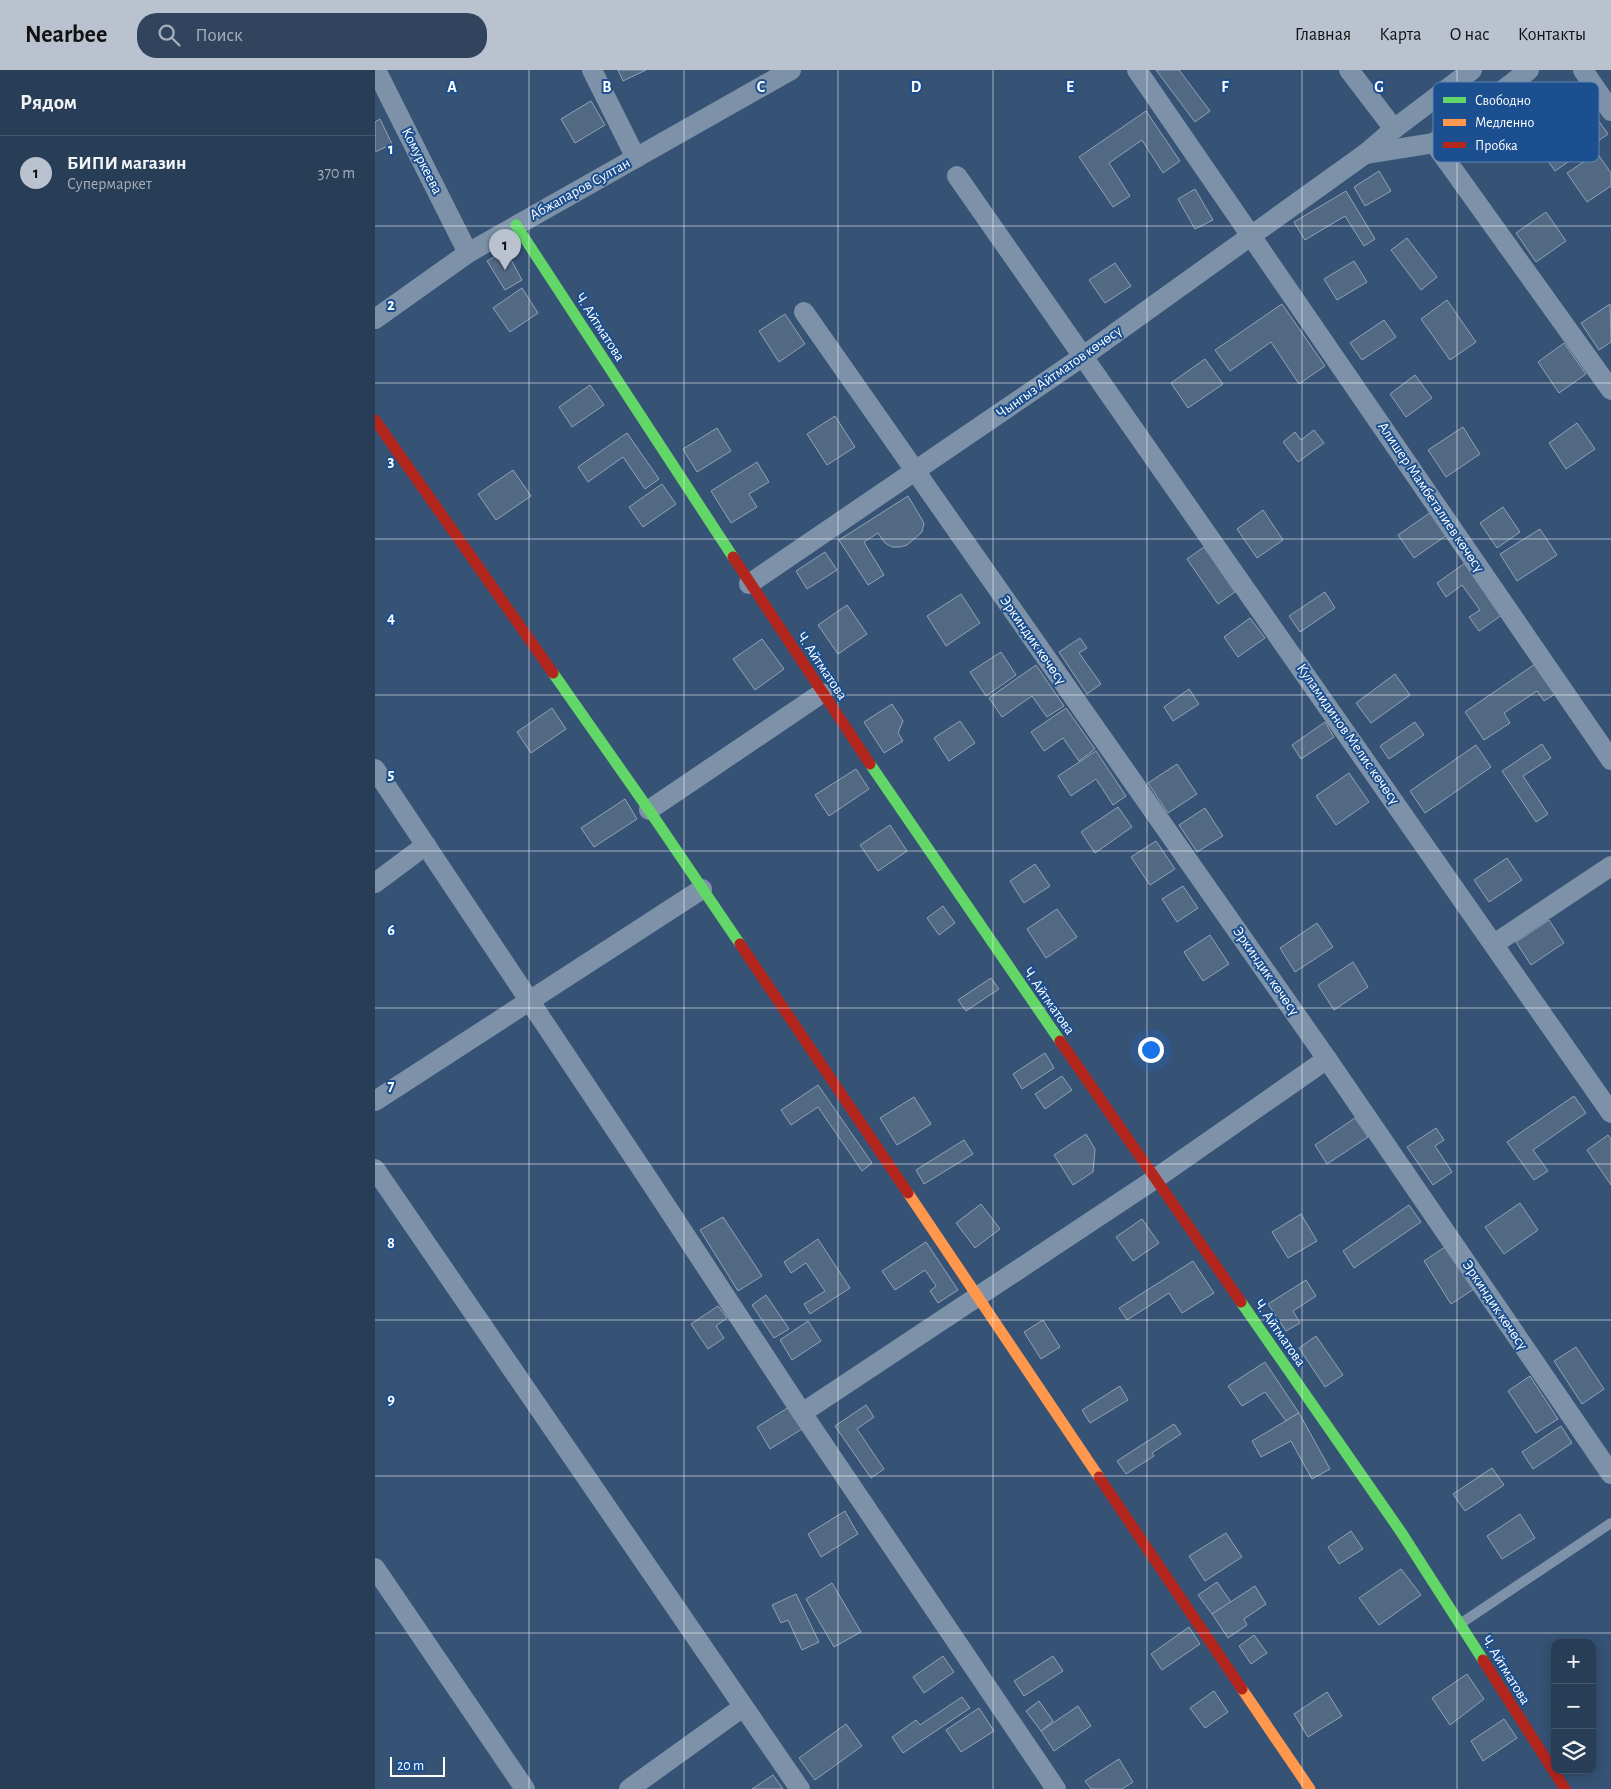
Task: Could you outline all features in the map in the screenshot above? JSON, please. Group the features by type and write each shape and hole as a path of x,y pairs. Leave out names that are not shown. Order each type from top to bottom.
{"street":[{"name":"Комуркеева","path":"376,70 468,253"},
{"path":"592,70 636,158"},
{"name":"Абжапаров Султан","path":"375,319 468,253 791,70"},
{"name":"Алишер Мамбеталиев көчөсү","path":"1137,70 1611,760"},
{"path":"1349,70 1395,129"},
{"name":"Чынгыз Айтматов көчөсү","path":"1456,82 1472,70"},
{"name":"Чынгыз Айтматов көчөсү","path":"1513,82 1529,70"},
{"path":"1583,70 1591,82"},
{"path":"1599,93 1611,110"},
{"name":"Чынгыз Айтматов көчөсү","path":"749,584 1082,357 1365,154 1433,100"},
{"name":"Чынгыз Айтматов көчөсү","path":"1365,154 1433,143"},
{"path":"1448,162 1611,390"},
{"name":"Куламидинов Мелис көчөсү","path":"957,176 1611,1113"},
{"name":"Ч. Айтматова","path":"516,225 822,693 1011,971 1395,1524 1565,1789"},
{"name":"Эркиндик көчөсү","path":"804,312 1327,1059 1611,1474"},
{"path":"375,420 649,810 1310,1789"},
{"path":"649,810 822,693"},
{"path":"375,769 651,1182 801,1413 1056,1789"},
{"path":"375,883 426,845"},
{"path":"1494,944 1611,866"},
{"path":"375,1101 702,889"},
{"path":"801,1413 1155,1179 1327,1059"},
{"path":"375,1169 800,1789"},
{"path":"375,1568 525,1789"},
{"path":"629,1789 743,1707"}],"lane":[{"path":"1459,1624 1611,1523"}],"building":[{"path":"618,70 646,70 623,81"},
{"path":"1156,70 1179,70 1210,111 1195,122"},
{"path":"591,101 605,125 575,143 561,119"},
{"path":"1146,111 1180,161 1163,173 1142,140 1109,163 1130,196 1113,207 1079,157"},
{"path":"380,119 392,144 375,152 375,122"},
{"path":"1599,121 1608,134 1599,140"},
{"path":"1599,156 1611,173 1611,186 1587,202 1567,173 1584,162 1599,162"},
{"path":"1549,162 1568,162 1555,171"},
{"path":"1379,171 1391,191 1365,206 1354,187"},
{"path":"1195,189 1213,220 1195,229 1178,199"},
{"path":"1346,191 1375,239 1364,246 1345,216 1305,240 1294,222"},
{"path":"1546,212 1566,241 1536,262 1516,233"},
{"path":"1407,238 1437,277 1421,290 1391,250"},
{"path":"506,250 522,280 505,290 487,261"},
{"path":"1354,261 1367,282 1337,300 1324,279"},
{"path":"1115,263 1131,286 1105,303 1089,280"},
{"path":"522,288 538,313 510,332 493,308"},
{"path":"1447,300 1476,342 1450,360 1421,319"},
{"path":"1282,304 1325,366 1299,384 1271,342 1230,371 1215,350"},
{"path":"1610,304 1611,342 1599,350 1581,323"},
{"path":"785,314 805,344 779,362 759,331"},
{"path":"1384,320 1396,337 1362,360 1350,343"},
{"path":"1564,343 1586,374 1559,393 1538,362"},
{"path":"1205,359 1223,384 1188,408 1171,383"},
{"path":"1415,375 1432,398 1406,417 1390,394"},
{"path":"590,385 604,405 572,427 559,407"},
{"path":"835,416 855,447 827,465 807,434"},
{"path":"1577,423 1595,449 1566,469 1549,443"},
{"path":"1463,427 1480,454 1446,477 1428,450"},
{"path":"717,428 731,451 697,472 683,449"},
{"path":"1314,430 1324,443 1298,462 1283,442 1295,432 1301,440"},
{"path":"627,433 659,479 645,489 623,457 588,482 578,467"},
{"path":"757,462 769,482 749,494 757,507 731,523 711,491"},
{"path":"513,470 531,496 496,520 478,494"},
{"path":"662,484 676,504 643,527 629,507"},
{"path":"908,496 924,523 922,532 907,545 900,547 892,547 885,543 878,533 864,542 884,575 868,585 839,540"},
{"path":"1503,507 1520,532 1497,548 1480,523"},
{"path":"1263,510 1283,540 1257,558 1237,529"},
{"path":"1431,512 1447,535 1414,558 1398,535"},
{"path":"1540,529 1557,555 1517,581 1500,554"},
{"path":"1204,547 1235,592 1218,604 1187,559"},
{"path":"825,552 837,570 807,589 796,571"},
{"path":"1465,563 1502,615 1479,631 1469,617 1480,610 1462,585 1446,597 1437,583"},
{"path":"1325,592 1335,608 1300,632 1289,616"},
{"path":"961,594 980,623 946,646 927,616"},
{"path":"847,605 867,634 838,654 818,625"},
{"path":"1250,618 1265,638 1238,657 1224,637"},
{"path":"1080,638 1087,648 1079,653 1101,684 1087,694 1059,652"},
{"path":"762,639 784,669 755,690 733,659"},
{"path":"1001,652 1016,675 986,696 970,672"},
{"path":"1535,664 1555,694 1544,701 1537,691 1504,713 1510,723 1484,740 1465,712"},
{"path":"1036,665 1064,706 1047,717 1032,696 1002,717 989,698"},
{"path":"1395,674 1410,695 1371,723 1356,703"},
{"path":"1189,689 1199,704 1173,721 1164,707"},
{"path":"892,704 903,721 898,733 903,741 884,753 864,722"},
{"path":"552,708 566,729 531,753 517,732"},
{"path":"1066,708 1095,749 1079,761 1063,738 1044,751 1031,732"},
{"path":"960,721 975,743 949,761 934,738"},
{"path":"1325,722 1334,737 1301,759 1292,745"},
{"path":"1415,722 1424,735 1389,759 1380,746"},
{"path":"1542,744 1551,758 1523,776 1548,814 1536,822 1502,771"},
{"path":"1476,745 1491,767 1425,813 1410,791"},
{"path":"1096,751 1126,796 1113,805 1096,779 1071,796 1058,776"},
{"path":"1177,764 1197,794 1168,813 1148,783"},
{"path":"856,769 869,789 829,816 815,795"},
{"path":"1349,773 1369,802 1336,825 1316,796"},
{"path":"625,799 637,819 594,847 581,828"},
{"path":"1118,807 1132,827 1095,853 1081,832"},
{"path":"1205,808 1223,836 1197,852 1179,825"},
{"path":"890,825 907,851 878,871 860,845"},
{"path":"1156,841 1175,869 1150,885 1131,857"},
{"path":"1507,858 1522,880 1489,902 1474,880"},
{"path":"1035,864 1050,886 1024,903 1010,881"},
{"path":"1183,886 1198,908 1177,922 1162,899"},
{"path":"943,906 955,923 939,935 927,918"},
{"path":"1057,909 1077,937 1046,958 1027,929"},
{"path":"1549,920 1564,943 1531,965 1516,942"},
{"path":"1317,923 1333,947 1295,972 1280,948"},
{"path":"1210,935 1229,964 1203,981 1184,952"},
{"path":"1353,962 1368,987 1334,1010 1318,985"},
{"path":"991,978 999,989 966,1011 958,1000"},
{"path":"1045,1053 1054,1068 1022,1089 1013,1074"},
{"path":"1062,1076 1072,1090 1045,1109 1035,1094"},
{"path":"818,1085 872,1163 862,1171 818,1107 791,1125 781,1110"},
{"path":"1574,1096 1586,1113 1533,1150 1548,1171 1534,1180 1507,1142"},
{"path":"914,1097 931,1124 897,1145 880,1118"},
{"path":"1355,1118 1368,1137 1327,1164 1315,1145"},
{"path":"1436,1128 1444,1140 1435,1146 1452,1172 1433,1185 1407,1147"},
{"path":"1086,1134 1095,1149 1093,1172 1073,1185 1054,1155"},
{"path":"1608,1135 1611,1139 1611,1185 1587,1150"},
{"path":"964,1140 973,1154 924,1184 916,1170"},
{"path":"1520,1203 1538,1230 1504,1254 1485,1227"},
{"path":"981,1204 1000,1229 975,1248 956,1223"},
{"path":"1409,1205 1421,1222 1354,1268 1343,1251"},
{"path":"1301,1214 1317,1241 1288,1258 1272,1232"},
{"path":"723,1217 762,1276 738,1291 700,1230"},
{"path":"1142,1219 1159,1243 1133,1261 1116,1237"},
{"path":"818,1239 850,1288 810,1314 804,1304 825,1291 806,1263 791,1273 784,1262"},
{"path":"926,1242 958,1290 938,1303 930,1291 936,1286 925,1270 895,1290 882,1271"},
{"path":"1445,1247 1474,1289 1451,1304 1424,1261"},
{"path":"1193,1261 1214,1293 1182,1313 1169,1293 1127,1320 1119,1308"},
{"path":"1306,1280 1316,1296 1293,1311 1300,1323 1286,1331 1268,1304"},
{"path":"766,1295 789,1329 774,1338 752,1305"},
{"path":"718,1306 727,1318 716,1326 724,1338 708,1349 691,1324"},
{"path":"1043,1320 1060,1347 1041,1359 1024,1332"},
{"path":"808,1321 821,1341 792,1360 780,1340"},
{"path":"1316,1336 1343,1375 1325,1387 1299,1348"},
{"path":"1576,1347 1604,1389 1582,1404 1554,1361"},
{"path":"1265,1362 1299,1413 1286,1421 1265,1392 1242,1406 1228,1386"},
{"path":"1530,1376 1558,1419 1536,1433 1508,1391"},
{"path":"1120,1386 1128,1400 1090,1423 1082,1410"},
{"path":"866,1405 874,1417 857,1429 884,1469 871,1478 835,1426"},
{"path":"789,1407 802,1429 770,1449 757,1427"},
{"path":"1299,1413 1330,1469 1312,1479 1291,1441 1261,1457 1252,1441"},
{"path":"1174,1424 1181,1434 1152,1453 1154,1456 1126,1474 1117,1461"},
{"path":"1561,1426 1572,1443 1533,1469 1522,1452"},
{"path":"1492,1468 1504,1485 1465,1511 1453,1494"},
{"path":"845,1511 858,1534 821,1557 808,1534"},
{"path":"1520,1514 1535,1538 1502,1559 1487,1536"},
{"path":"1351,1531 1363,1549 1339,1564 1328,1547"},
{"path":"1226,1533 1242,1557 1205,1581 1189,1556"},
{"path":"1401,1569 1421,1595 1379,1625 1359,1598"},
{"path":"1217,1582 1231,1602 1212,1614 1198,1595"},
{"path":"832,1583 861,1632 834,1647 806,1599"},
{"path":"1255,1586 1266,1604 1244,1619 1247,1625 1228,1638 1212,1614"},
{"path":"796,1594 819,1642 802,1650 788,1620 781,1623 772,1605"},
{"path":"1189,1627 1200,1644 1162,1670 1151,1654"},
{"path":"1254,1635 1267,1653 1251,1664 1239,1646"},
{"path":"943,1656 954,1672 924,1693 913,1677"},
{"path":"1053,1656 1063,1671 1024,1696 1014,1681"},
{"path":"1467,1674 1484,1699 1450,1725 1432,1698"},
{"path":"1214,1691 1228,1712 1205,1728 1190,1708"},
{"path":"1327,1692 1342,1716 1308,1737 1294,1714"},
{"path":"962,1697 970,1708 903,1753 892,1737 916,1720 920,1725"},
{"path":"1039,1701 1053,1721 1041,1731 1026,1711"},
{"path":"1078,1706 1091,1726 1054,1751 1041,1731"},
{"path":"979,1708 994,1731 961,1752 946,1730"},
{"path":"1504,1719 1517,1738 1483,1761 1471,1741"},
{"path":"846,1724 862,1746 815,1780 799,1758"},
{"path":"1119,1759 1133,1782 1122,1789 1091,1789 1085,1781"},
{"path":"773,1775 783,1789 752,1789"}],"traffic: fast":[{"path":"516,225 733,557"},
{"path":"553,673 740,944"},
{"path":"870,764 1060,1041"},
{"path":"1241,1302 1401,1532 1483,1660"}],"traffic: slow":[{"path":"908,1193 1099,1477"},
{"path":"1242,1689 1310,1789"}],"traffic: jam":[{"path":"375,420 553,673"},
{"path":"733,557 870,764"},
{"path":"740,944 908,1193"},
{"path":"1060,1041 1241,1302"},
{"path":"1099,1477 1242,1689"},
{"path":"1483,1660 1565,1789"}],"place":[{"name":"БИПИ магазин","path":"505,270"}]}
